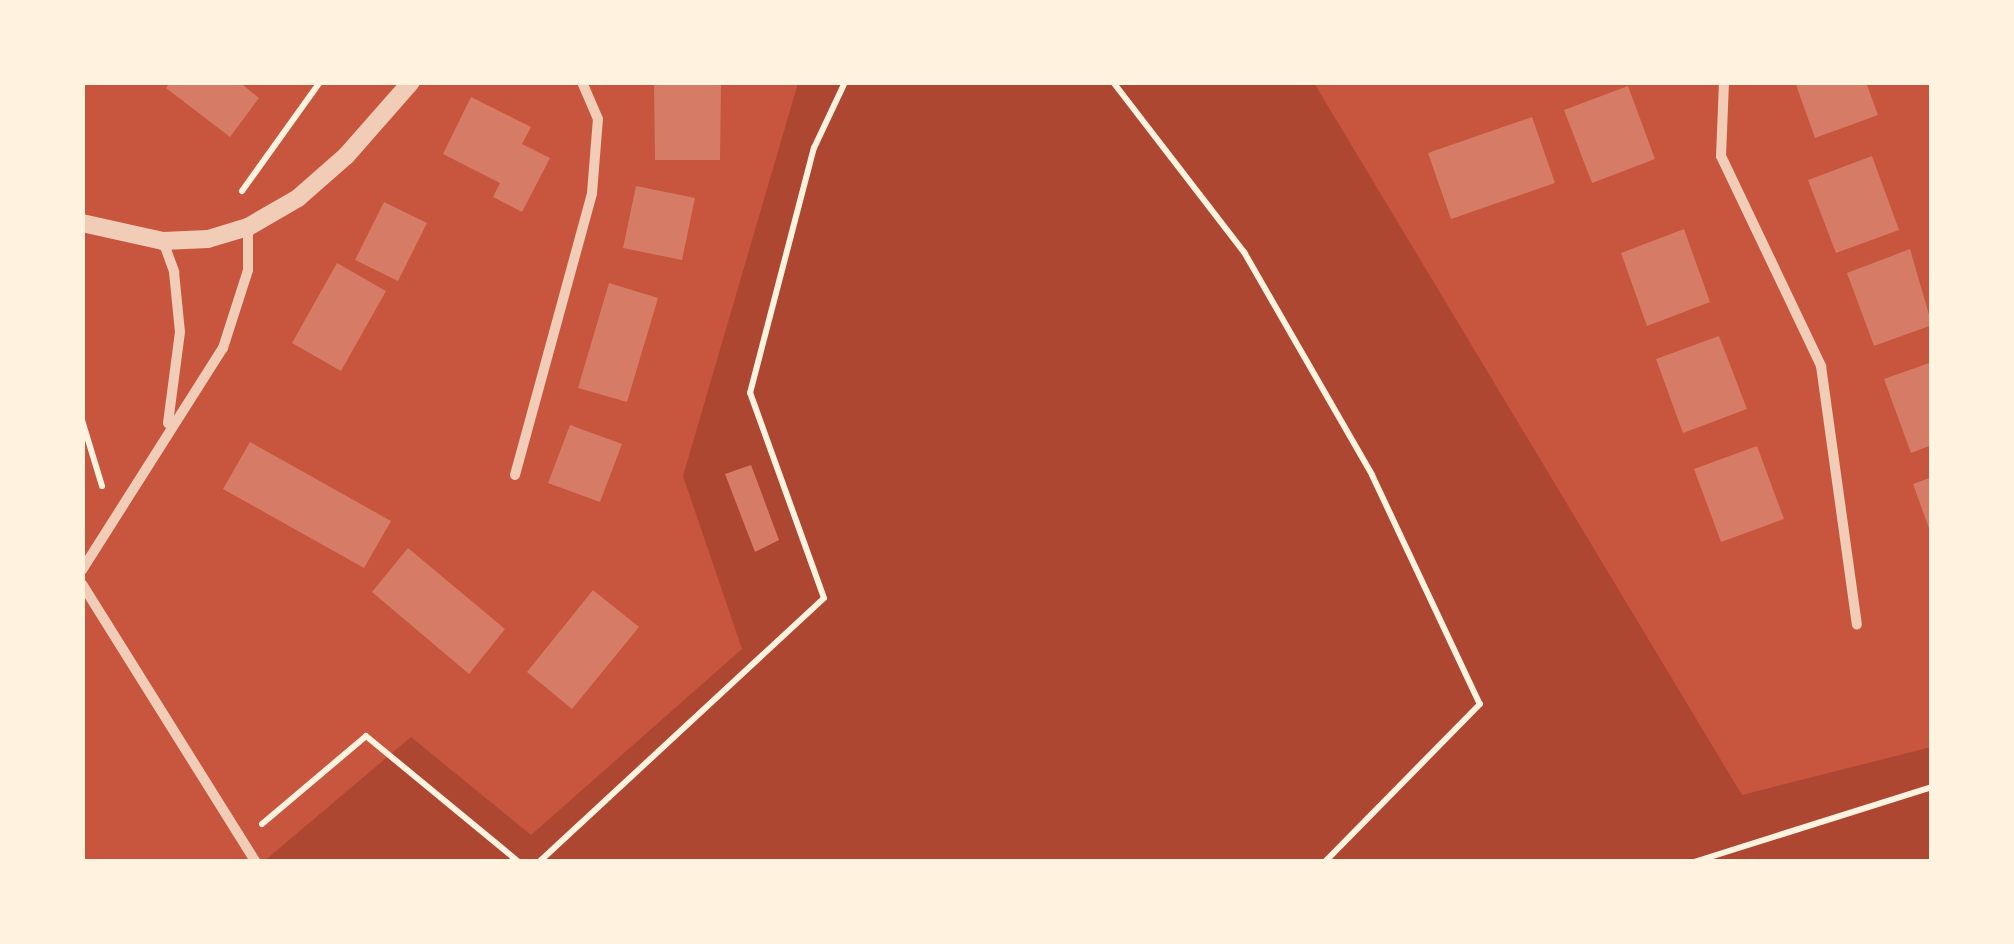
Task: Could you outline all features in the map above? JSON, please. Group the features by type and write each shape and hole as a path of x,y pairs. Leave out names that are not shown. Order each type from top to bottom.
{"street":[{"path":"82,223 163,241 208,239 248,227 298,198 346,156 411,82"},
{"path":"515,475 592,193 598,119 582,82"},
{"path":"1724,82 1720,156 1822,366 1858,624"},
{"path":"82,570 111,518 223,348 248,270 248,227"},
{"path":"163,241 174,272 180,332 168,429"},
{"path":"82,584 256,862"}],"path":[{"path":"208,239 320,82"},
{"path":"538,862 824,598 750,392 814,148 844,82"},
{"path":"1113,82 1244,252 1372,475 1480,704 1326,862"},
{"path":"82,420 111,518"},
{"path":"243,840 366,736 519,862"},
{"path":"1694,862 1932,787"}],"shaded area":[{"path":"798,83 1314,83 1742,795 1931,747 1931,861 263,862 411,737 531,835 742,649 683,476"}],"building":[{"path":"170,82 239,82 259,98 230,137 166,88"},
{"path":"654,82 721,82 720,160 655,160"},
{"path":"1795,82 1866,82 1878,115 1815,138"},
{"path":"1628,86 1655,159 1592,183 1564,110"},
{"path":"471,97 531,127 522,144 550,158 522,212 493,197 500,183 443,154"},
{"path":"1532,117 1555,183 1451,219 1428,153"},
{"path":"1872,156 1899,230 1836,253 1808,180"},
{"path":"636,186 695,198 682,260 623,248"},
{"path":"384,202 427,223 398,281 355,260"},
{"path":"1684,229 1710,302 1647,326 1621,253"},
{"path":"1910,249 1932,325 1874,346 1847,273"},
{"path":"337,263 386,291 341,371 292,343"},
{"path":"609,283 658,298 627,402 578,388"},
{"path":"1719,336 1747,409 1683,433 1656,359"},
{"path":"1932,362 1932,445 1911,453 1884,379"},
{"path":"570,425 622,444 600,502 548,483"},
{"path":"250,442 391,521 364,568 223,489"},
{"path":"1757,446 1784,519 1721,542 1694,469"},
{"path":"751,465 779,540 755,552 725,474"},
{"path":"1932,477 1932,534 1931,534 1913,484"},
{"path":"408,548 505,629 469,674 372,592"},
{"path":"593,590 639,627 572,709 527,672"}]}
